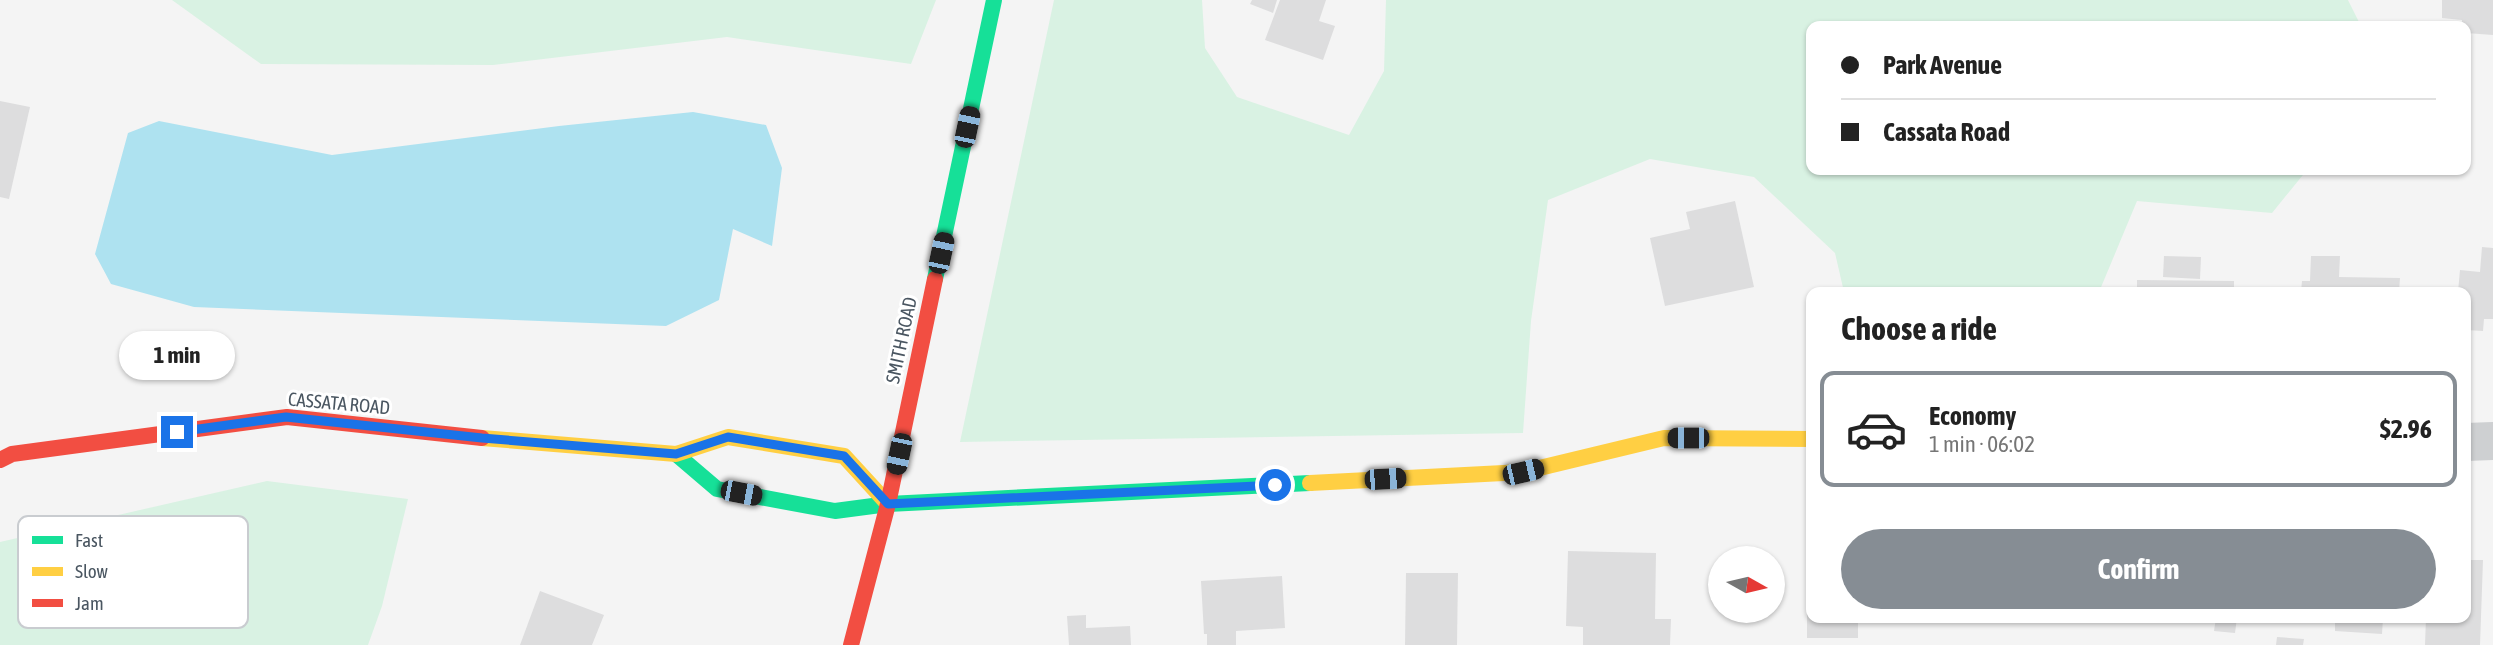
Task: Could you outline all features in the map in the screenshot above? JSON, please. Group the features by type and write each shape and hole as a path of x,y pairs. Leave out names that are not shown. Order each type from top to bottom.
{"street":[{"name":"SMITH ROAD","path":"851,645 888,504 994,0"},
{"name":"CASSATA ROAD","path":"0,460 12,454 286,417 482,438 676,454 728,437 844,456 888,504"},
{"path":"676,454 717,489 835,511 888,504 1523,472 1664,438 1806,439"},
{"path":"2471,442 2493,442"}],"green space":[{"path":"172,0 936,0 911,64 727,37 493,65 261,64"},
{"path":"1054,0 1202,0 1205,48 1237,97 1349,135 1384,71 1386,0 2348,0 2358,21 1806,21 1806,175 2303,175 2272,213 2137,201 2101,287 1843,287 1835,253 1754,177 1650,159 1548,200 1531,321 1523,433 960,442"},
{"path":"267,481 408,499 382,606 368,645 0,645 0,542 18,538 18,628 248,628 248,516 114,516"}],"water":[{"path":"693,112 766,125 782,168 772,246 733,229 719,300 666,326 194,307 111,284 95,254 128,133 159,121 332,155"}],"building":[{"path":"1252,0 1277,0 1273,13 1250,4"},
{"path":"1280,0 1326,0 1319,21 1335,26 1323,60 1265,40"},
{"path":"2442,0 2493,0 2493,35 2471,33 2471,21 2442,18"},
{"path":"0,101 30,107 9,199 0,197"},
{"path":"1735,201 1754,287 1665,306 1650,238 1690,229 1686,212"},
{"path":"2482,247 2493,248 2493,319 2484,319 2483,331 2471,330 2471,287 2458,287 2460,270 2480,272"},
{"path":"2164,256 2201,257 2200,279 2163,277"},
{"path":"2311,256 2340,256 2339,277 2400,278 2399,287 2301,287 2302,281 2310,281"},
{"path":"2137,280 2234,281 2234,287 2137,287"},
{"path":"1568,551 1656,553 1655,619 1671,619 1670,645 1583,645 1583,627 1566,626"},
{"path":"2471,560 2483,560 2480,645 2425,645 2426,623 2471,623"},
{"path":"1406,573 1458,573 1457,645 1405,645"},
{"path":"1282,576 1285,628 1236,631 1236,645 1207,645 1201,581"},
{"path":"540,591 604,615 592,645 520,645"},
{"path":"1086,615 1086,628 1130,626 1131,645 1069,645 1067,616"},
{"path":"1807,623 1858,623 1858,638 1807,638"},
{"path":"2215,623 2236,623 2235,633 2214,631"},
{"path":"2335,623 2383,623 2382,634 2335,631"},
{"path":"2277,637 2304,639 2303,645 2276,645"}],"traffic: fast":[{"path":"935,279 994,0"},
{"path":"676,454 717,489 835,511 888,504 1310,483"}],"traffic: slow":[{"path":"482,438 676,454 728,437 844,456 888,504"},
{"path":"1310,483 1523,472 1664,438 1806,439"}],"traffic: jam":[{"path":"851,645 888,504 935,279"},
{"path":"0,460 12,454 287,417 482,438"}],"route":[{"path":"177,432 286,417 482,438 676,454 728,437 844,456 888,504 1275,485"}]}
